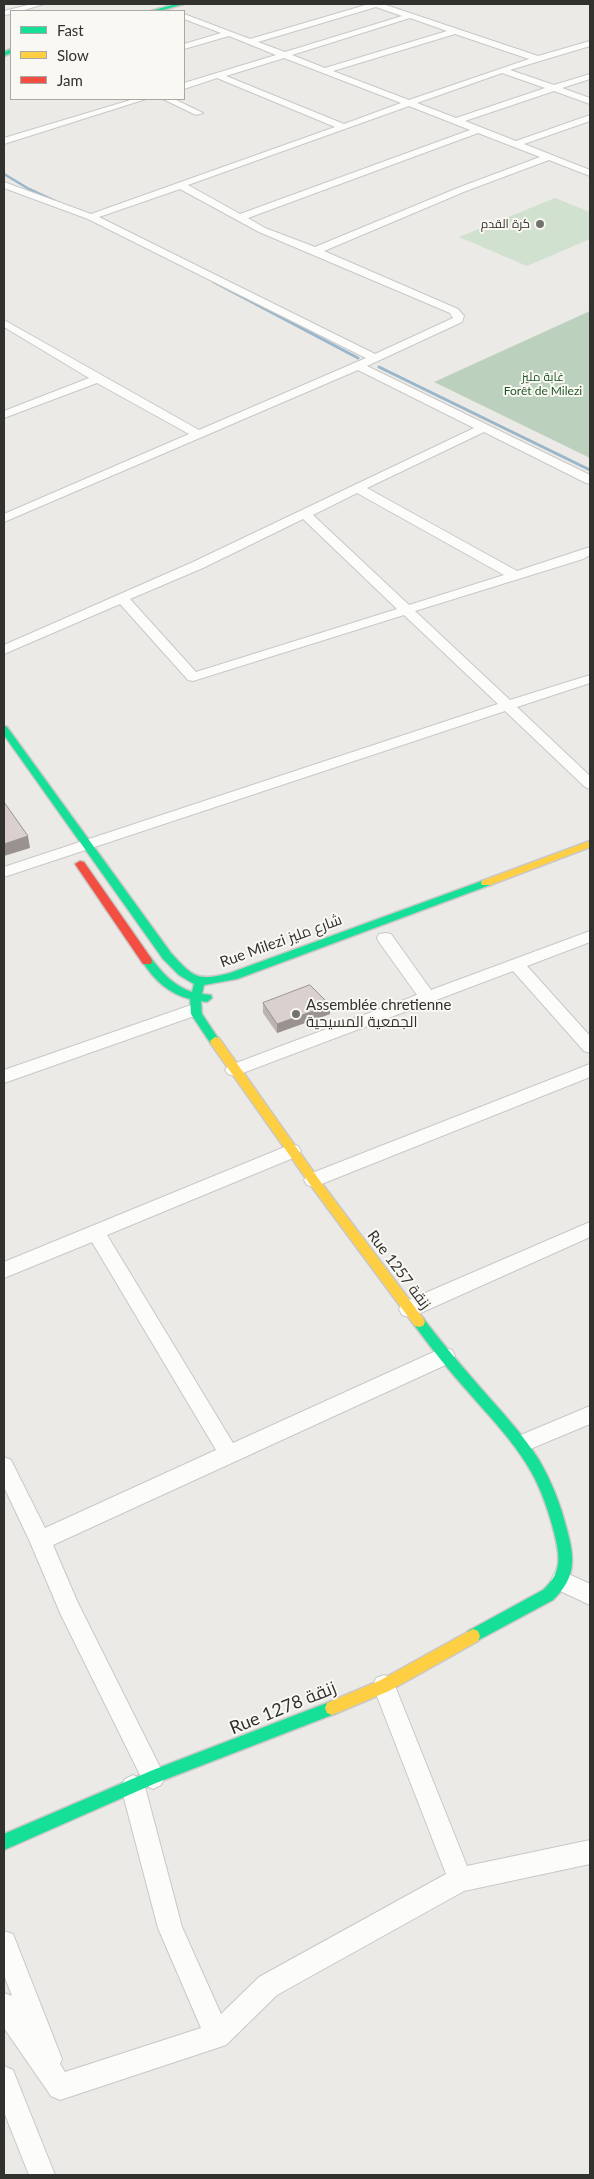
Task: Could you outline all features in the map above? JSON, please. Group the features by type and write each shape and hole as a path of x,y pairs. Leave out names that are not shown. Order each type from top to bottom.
{"street":[{"path":"16,10 40,4"},
{"path":"167,10 181,4"},
{"path":"169,10 194,4"},
{"path":"252,41 376,4 538,59"},
{"path":"185,16 590,173"},
{"path":"185,86 409,16"},
{"path":"326,70 455,31"},
{"path":"185,47 231,34"},
{"path":"91,217 412,104 502,70 590,43"},
{"path":"502,70 590,101"},
{"path":"219,76 344,127"},
{"path":"457,121 590,76"},
{"path":"4,141 139,100"},
{"path":"169,100 199,113"},
{"path":"516,144 590,118"},
{"path":"240,218 477,130"},
{"path":"315,251 463,189 548,157"},
{"path":"4,185 91,217 375,358"},
{"path":"4,518 358,366 458,320 459,316 454,311 262,230 182,186"},
{"path":"7,328 197,434"},
{"path":"358,366 590,480"},
{"path":"4,415 98,379"},
{"path":"4,650 359,489 483,428"},
{"path":"359,489 514,575"},
{"path":"305,514 408,609 506,706 590,784"},
{"path":"122,598 193,677 590,551"},
{"path":"4,872 68,847 89,846 399,740 590,679"},
{"path":"4,729 167,956 189,980 200,982 194,1005"},
{"name":"Rue Milezi شارع مليز","path":"200,982 241,973 590,844"},
{"path":"68,847 154,973 169,987 194,1005"},
{"path":"234,1070 590,936"},
{"path":"385,938 428,998"},
{"path":"517,965 590,1047"},
{"path":"4,1077 222,995"},
{"name":"Rue 1257 زنقة","path":"194,1005 234,1070 444,1356 523,1443 545,1482 555,1510 562,1542 565,1570 562,1581"},
{"path":"313,1180 590,1070"},
{"path":"4,1270 292,1151"},
{"path":"409,1309 590,1229"},
{"path":"96,1233 229,1454"},
{"path":"40,1540 444,1356"},
{"path":"523,1443 590,1415"},
{"path":"4,1466 40,1540 143,1782 170,1928 217,2036"},
{"path":"562,1581 590,1595"},
{"name":"Rue 1278 زنقة","path":"4,1842 143,1782 284,1728 384,1686 548,1595 562,1581"},
{"path":"384,1686 460,1880"},
{"path":"60,2087 217,2036 268,1986 460,1880 590,1852"},
{"path":"4,1943 60,2087"},
{"path":"4,2006 60,2087"},
{"path":"4,2079 42,2175"}],"green space":[{"name":"كرة القدم","path":"555,198 590,212 590,239 527,266 459,237"},
{"name":"غابة مليز Forêt de Milezi","path":"590,311 590,458 434,382"}],"building":[{"path":"4,802 28,836 4,844"},
{"path":"310,985 330,1005 277,1024 263,1003"}],"waterway":[{"path":"4,174 29,189 55,201"},
{"path":"214,282 358,358"},
{"path":"379,367 590,470"}],"traffic: fast":[{"path":"158,10 181,4"},
{"path":"4,54 10,51"},
{"path":"4,729 167,956 183,972 195,980 202,982 233,976 486,883"},
{"path":"147,961 172,988 188,995 207,998"},
{"path":"200,982 195,1008 199,1019 215,1041"},
{"path":"419,1322 452,1364 508,1427 535,1465 546,1486 555,1510 564,1546 566,1562 563,1576 548,1595 473,1636"},
{"path":"4,1842 153,1777 332,1708"}],"traffic: slow":[{"path":"486,883 590,844"},
{"path":"215,1041 316,1184 419,1322"},
{"path":"332,1708 384,1686 473,1636"}],"traffic: jam":[{"path":"80,864 147,961"}],"place":[{"name":"كرة القدم","path":"540,224"},
{"name":"Assemblée chretienne الجمعية المسيحية","path":"296,1014"}]}
